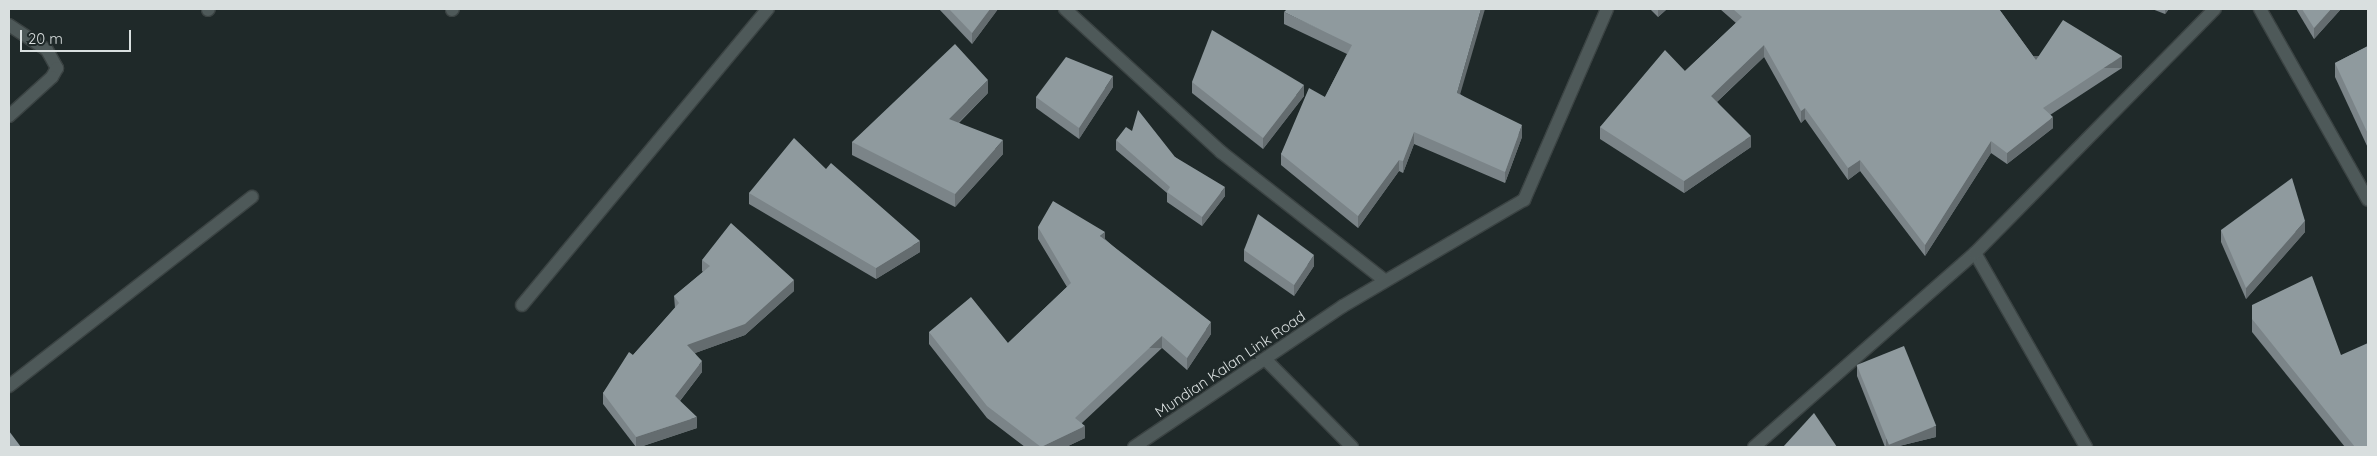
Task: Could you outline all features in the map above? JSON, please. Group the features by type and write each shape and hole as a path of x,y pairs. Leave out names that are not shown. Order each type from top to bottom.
{"street":[{"path":"522,305 768,9"},
{"path":"1066,9 1221,152 1384,280"},
{"name":"Mundian Kalan Link Road","path":"1134,447 1267,361 1343,306 1384,280 1524,200 1607,9"},
{"path":"1754,447 1975,253 2215,9"},
{"path":"2260,9 2368,200"},
{"path":"9,25 48,50 56,68 52,77 9,116"},
{"path":"9,386 252,197"},
{"path":"1975,253 2086,447"},
{"path":"1267,361 1352,447"}],"building":[{"path":"949,9 990,9 972,33"},
{"path":"1287,9 1481,9 1457,93 1522,125 1505,172 1414,132 1403,161 1399,160 1358,216 1281,154 1309,88 1325,97 1352,45 1284,12"},
{"path":"1733,9 1999,9 2036,60 2063,20 2122,56 2043,108 2053,117 2007,153 1991,141 1925,245 1860,160 1848,168 1805,108 1801,111 1764,45 1711,96 1751,136 1684,181 1600,127 1665,50 1685,71 1742,17"},
{"path":"2302,9 2331,9 2314,28"},
{"path":"1212,30 1304,85 1263,138 1192,82"},
{"path":"955,44 988,80 949,119 1003,140 955,194 852,142"},
{"path":"2368,46 2368,134 2335,63"},
{"path":"1066,57 1113,76 1079,128 1036,97"},
{"path":"1138,110 1175,157 1225,187 1202,217 1167,192 1170,187 1116,140 1126,127 1132,131"},
{"path":"794,138 826,169 831,163 920,241 876,268 749,193"},
{"path":"2292,178 2305,221 2246,288 2221,230"},
{"path":"1053,201 1105,232 1100,236 1211,322 1187,358 1162,336 1075,418 1085,426 1041,447 987,406 929,332 971,297 1008,343 1071,283 1038,227"},
{"path":"1258,214 1314,255 1294,285 1244,250"},
{"path":"731,223 794,280 745,324 687,345 702,361 675,396 697,417 636,437 603,393 629,352 633,355 679,303 674,296 710,266 702,260"},
{"path":"2312,276 2341,355 2368,343 2368,447 2355,447 2252,319 2252,305"},
{"path":"1904,346 1936,426 1889,445 1857,365"},
{"path":"1814,413 1837,447 1783,447"},
{"path":"9,431 21,447 9,447"}]}
